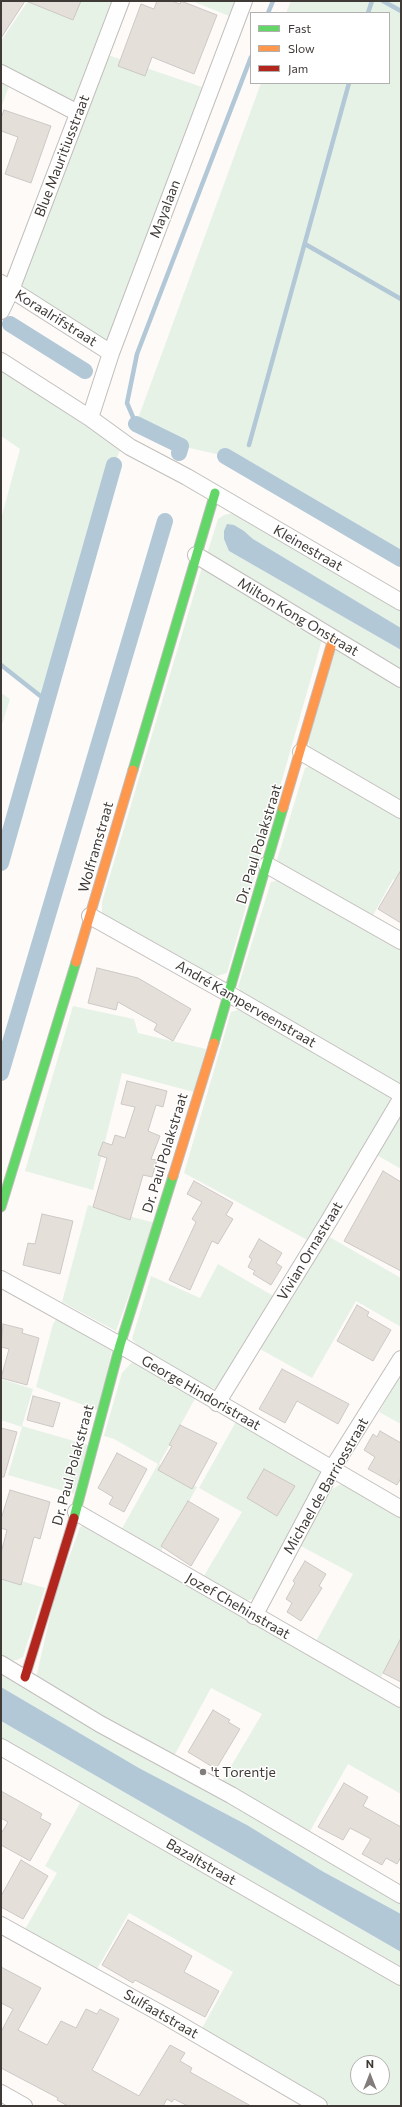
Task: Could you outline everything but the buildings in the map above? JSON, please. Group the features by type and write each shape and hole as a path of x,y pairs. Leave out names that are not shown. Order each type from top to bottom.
{"street":[{"name":"Blue Mauritiusstraat","path":"1,311 6,286 78,112 121,1"},
{"name":"Mayalaan","path":"90,418 112,353 244,1"},
{"path":"1,73 78,112"},
{"name":"Koraalrifstraat","path":"6,286 112,353"},
{"name":"Kleinestraat","path":"1,361 90,418 130,447 215,494 401,602"},
{"name":"Wolframstraat","path":"1,1207 90,916 215,494"},
{"name":"Milton Kong Onstraat","path":"196,555 401,678"},
{"name":"Dr. Paul Polakstraat","path":"25,1677 76,1512 120,1345 229,994 334,639"},
{"path":"301,752 401,810"},
{"path":"267,865 401,941"},
{"name":"André Kamperveenstraat","path":"90,916 229,994 401,1094"},
{"name":"Vivian Ornastraat","path":"217,1403 327,1224 401,1098"},
{"name":"George Hindoristraat","path":"1,1279 120,1345 401,1509"},
{"name":"Michael de Barriosstraat","path":"254,1616 332,1469 401,1359"},
{"name":"Jozef Chehinstraat","path":"76,1512 254,1616 401,1699"},
{"path":"1,1664 25,1677 100,1724 232,1795 401,1895"},
{"name":"Bazaltstraat","path":"1,1747 401,1977"},
{"name":"Sulfaatstraat","path":"1,1925 167,2017 319,2106"},
{"path":"1,2093 24,2106"}],"shaded area":[{"path":"28,1 114,1 79,97 73,101 1,68 1,41"},
{"path":"192,1 235,1 229,16"},
{"path":"291,1 401,1 401,559 225,456 181,446 136,424 261,84 390,84 390,12 286,12"},
{"path":"105,54 202,87 110,340 102,341 26,291 22,285 24,275"},
{"path":"1,82 9,86 1,108"},
{"path":"1,366 122,445 114,465 48,702 1,665 1,519 20,449 1,436"},
{"path":"233,513 401,608 401,628 253,539 244,531 229,551 401,650 401,675 206,557 218,519 224,515"},
{"path":"203,564 323,636 227,973 217,976 206,974 110,921 102,914 102,902"},
{"path":"336,649 401,681 401,805 311,754 308,738"},
{"path":"1,693 10,699 1,728"},
{"path":"312,766 401,815 401,883 393,879 371,919 282,866 277,860 305,768"},
{"path":"279,880 401,945 401,1087 245,997 238,987 271,882"},
{"path":"73,1006 134,1019 138,1033 206,1049 194,1092 122,1073 93,1190 25,1171"},
{"path":"238,1010 246,1011 384,1092 391,1099 391,1107 311,1242 184,1173 231,1012"},
{"path":"401,1112 401,1169 375,1154"},
{"path":"88,1205 155,1223 116,1331 62,1302"},
{"path":"326,1235 401,1278 401,1327 356,1301 312,1378 260,1349"},
{"path":"218,1264 277,1298 219,1390 209,1387 136,1344 132,1339 151,1276 200,1298"},
{"path":"58,1316 113,1345 99,1411 36,1387 53,1324"},
{"path":"138,1362 197,1395 159,1464 197,1487 159,1555 120,1532 158,1464 114,1439 104,1436 122,1373 131,1363"},
{"path":"401,1374 401,1424 379,1412"},
{"path":"1,1379 33,1389 22,1426 88,1445 74,1494 8,1475 22,1427 1,1420"},
{"path":"238,1418 322,1470 324,1478 260,1592 253,1599 245,1601 202,1579 242,1512 199,1488"},
{"path":"348,1484 401,1512 401,1641 380,1679 315,1643 353,1574 299,1545 331,1490 339,1485"},
{"path":"88,1524 401,1704 401,1794 348,1764 309,1833 221,1783 262,1714 211,1688 174,1756 129,1733 36,1678 54,1599 80,1527"},
{"path":"1,1575 45,1588 23,1657 17,1660 10,1661 1,1658"},
{"path":"1,1673 401,1901 401,1914 322,1871 247,1825 139,1768 1,1687"},
{"path":"1,1721 401,1952 401,1969 1,1743"},
{"path":"80,1803 401,1984 401,2106 332,2106 201,2030 233,1972 129,1913 96,1971 24,1931 57,1873 45,1866"}],"water":[{"path":"227,524 234,525 253,539 401,628 401,650 229,551 224,539 224,531"},
{"path":"1,1687 139,1768 247,1825 322,1871 401,1914 401,1952 1,1721"}],"waterway":[{"path":"268,12 273,1"},
{"path":"368,12 372,1"},
{"path":"383,1 401,11"},
{"path":"136,424 127,403 137,354 250,60"},
{"path":"249,445 349,84"},
{"path":"305,244 401,299"},
{"path":"10,324 85,371"},
{"path":"136,424 181,446 179,453"},
{"path":"225,456 401,559"},
{"path":"1,863 114,465"},
{"path":"1,1073 165,521"},
{"path":"1,665 48,702"}],"traffic: fast":[{"path":"133,770 215,493"},
{"path":"214,1043 283,808"},
{"path":"1,1207 76,962"},
{"path":"74,1518 120,1345 173,1176"}],"traffic: slow":[{"path":"283,808 333,639"},
{"path":"76,962 133,770"},
{"path":"173,1176 214,1043"}],"traffic: jam":[{"path":"25,1677 74,1518"}],"place":[{"name":"'t Torentje","path":"203,1772"}]}
